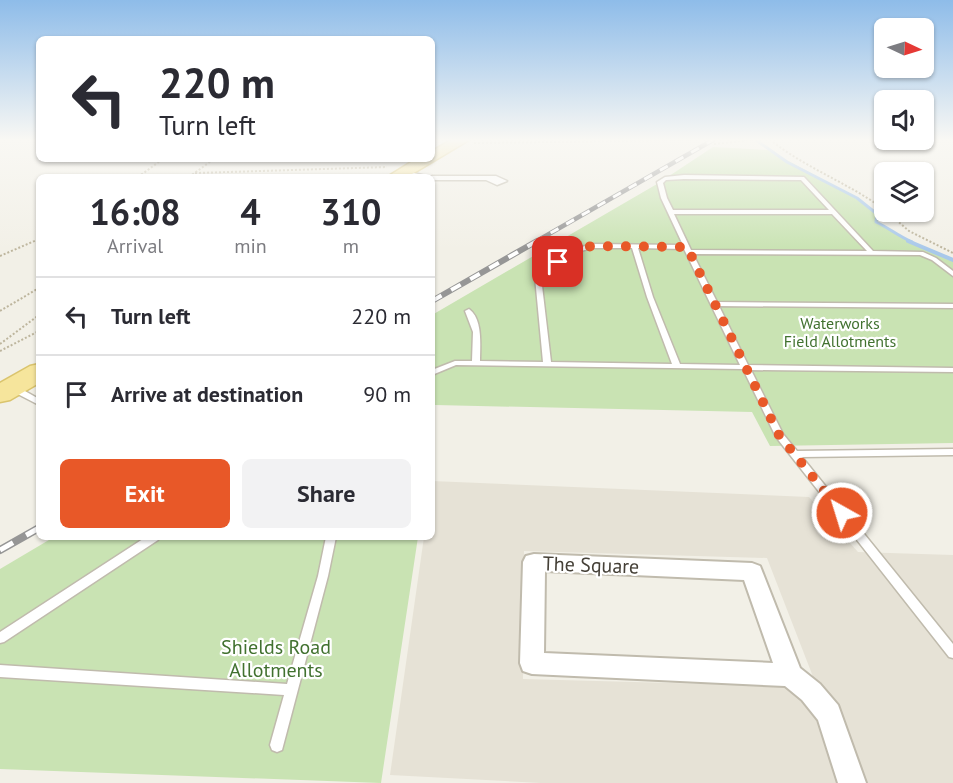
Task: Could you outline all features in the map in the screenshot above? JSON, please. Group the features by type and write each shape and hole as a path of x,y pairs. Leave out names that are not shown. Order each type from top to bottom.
{"main road":[{"path":"6,391 36,374"}],"street":[{"name":"The Square","path":"790,675 532,663 534,562 752,572 790,675 811,692 829,714 852,783"}],"lane":[{"path":"871,252 802,178 684,177 665,179 660,182 688,250 779,435 953,653"},
{"path":"435,178 487,178"},
{"path":"671,212 833,212"},
{"path":"635,247 650,297 677,366"},
{"path":"547,363 538,277 581,248 921,253 934,259 953,274"},
{"path":"715,304 953,306"},
{"path":"468,311 477,332 476,363"},
{"path":"435,372 455,363 953,370"},
{"path":"6,391 36,401"},
{"path":"794,454 953,452"},
{"path":"0,638 149,540"},
{"path":"277,746 323,576 330,540"},
{"path":"0,671 292,690"}],"path":[{"path":"829,177 874,202"},
{"path":"899,222 909,231 953,253"},
{"path":"0,256 36,240"},
{"path":"0,311 36,290"},
{"path":"0,344 36,317"},
{"path":"0,351 36,333"}],"shaded area":[{"path":"435,481 809,497 858,552 953,555 953,783 541,783 390,775 424,540 435,540","holes":["524,551 767,558 817,687 523,679"]}],"green space":[{"name":"Waterworks Field Allotments","path":"668,177 817,177 872,209 874,222 878,222 924,249 953,260 953,443 770,446 752,412 435,405 435,313"},
{"name":"Shields Road Allotments","path":"49,540 418,540 381,783 0,769 0,569"}],"waterway":[{"path":"815,177 857,198 877,214 876,222 912,242"},
{"path":"908,241 953,260"}],"railway":[{"path":"535,242 649,177"},
{"path":"435,299 537,241"},
{"path":"0,550 36,530"}],"route":[{"path":"558,262 581,248 592,246 687,247 779,435 842,513"}]}
